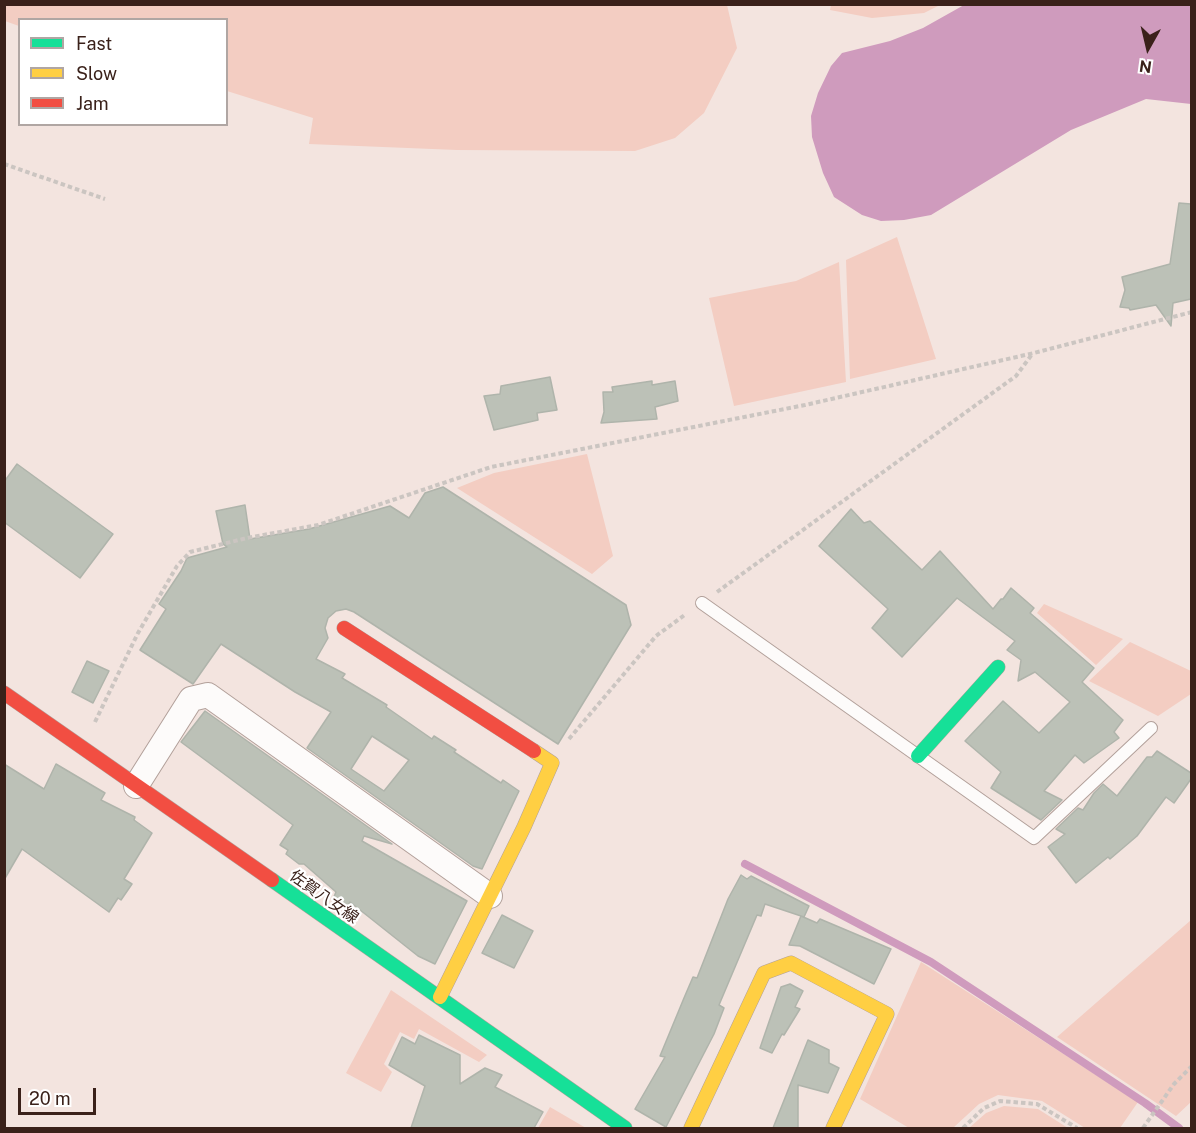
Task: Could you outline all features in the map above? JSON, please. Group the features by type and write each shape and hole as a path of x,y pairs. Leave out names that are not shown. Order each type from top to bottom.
{"street":[{"path":"344,628 552,763 524,827 440,996"},
{"path":"918,756 998,667"},
{"name":"佐賀八女線","path":"4,693 440,996 625,1128"},
{"path":"136,786 191,699 208,695 490,896"},
{"path":"691,1128 764,973 791,963 887,1014 833,1128"}],"lane":[{"path":"702,603 1034,838 1151,728"}],"path":[{"path":"4,164 105,200"},
{"path":"82,749 138,633 177,566 190,552 247,538 318,525 491,467 805,405 1034,353 1191,312"},
{"path":"552,763 556,754 656,636 1016,376 1034,353"},
{"path":"1143,1128 1174,1084 1191,1066"},
{"path":"963,1128 984,1108 1000,1101 1037,1104 1077,1128"}],"shaded area":[{"path":"5,4 727,5 737,48 704,113 675,138 635,151 457,150 309,144 313,118 228,91 228,18 18,18 18,26 5,21"},
{"path":"831,4 940,5 924,13 872,18 830,10"},
{"path":"964,5 1191,5 1191,104 1146,99 1071,130 931,215 881,221 862,215 834,197 823,173 812,137 811,116 818,93 831,66 842,53 890,41 923,28"},
{"path":"897,237 936,359 850,379 846,260"},
{"path":"839,262 846,382 734,406 709,298 796,281"},
{"path":"587,454 613,556 592,574 457,488 494,473"},
{"path":"1044,604 1123,639 1096,665 1037,613"},
{"path":"1130,642 1191,671 1191,694 1158,716 1089,681"},
{"path":"1191,920 1191,1102 1176,1116 1057,1037"},
{"path":"921,962 1138,1102 1120,1128 1085,1128 1042,1101 998,1095 979,1104 953,1128 909,1128 860,1099"},
{"path":"391,990 487,1055 479,1062 419,1029 414,1039 400,1032 384,1064 392,1072 381,1092 346,1073"},
{"path":"1004,1106 1038,1109 1068,1128 969,1128 986,1113"},
{"path":"550,1107 586,1128 538,1128"}],"building":[{"path":"1179,203 1191,204 1191,299 1173,303 1171,326 1156,305 1130,310 1120,307 1125,290 1122,277 1170,264"},
{"path":"550,377 557,410 537,413 538,420 494,430 484,396 500,394 501,386"},
{"path":"652,381 652,385 675,381 678,401 655,407 657,419 601,423 604,412 603,392 613,392 612,387"},
{"path":"17,464 113,534 80,578 4,522 4,482"},
{"path":"443,487 626,605 631,625 558,744 354,612 346,609 336,611 328,618 325,628 328,638 316,659 345,674 342,678 387,705 386,707 432,739 434,736 501,783 503,780 519,791 482,869 473,866 307,748 331,712 295,692 221,644 193,684 140,650 166,609 159,604 187,558 227,547 223,544 216,511 245,505 250,539 309,529 390,506 409,518 425,493","holes":["372,736 409,760 384,791 351,769"]},
{"path":"851,509 864,523 870,521 922,570 940,551 993,609 1011,588 1034,608 1030,613 1094,668 1082,682 1123,720 1114,732 1119,738 1084,763 1075,755 1044,791 1062,800 1041,820 991,788 1001,772 965,741 1003,701 1039,733 1070,702 1035,672 1018,681 1021,660 1007,650 1015,641 957,598 902,657 872,628 888,609 819,546"},
{"path":"87,661 109,671 93,703 72,692"},
{"path":"205,711 392,844 364,836 362,841 467,901 435,964 418,956 350,902 346,908 333,899 336,892 304,864 299,864 286,854 288,850 280,845 293,825 181,742"},
{"path":"1157,751 1191,773 1191,779 1174,803 1166,797 1137,836 1076,883 1048,847 1065,834 1056,829 1078,808 1083,810 1103,784 1117,796 1147,757 1152,757"},
{"path":"4,764 44,789 56,764 105,793 101,800 135,817 134,820 152,833 124,879 132,884 121,900 118,898 109,912 22,849 4,880"},
{"path":"741,875 747,879 751,876 809,906 804,917 765,904 761,916 757,915 719,1005 724,1008 714,1034 666,1127 635,1109 665,1057 660,1056 684,998 693,977 697,978 728,899"},
{"path":"502,915 533,931 514,968 482,953"},
{"path":"801,916 817,923 820,919 891,949 874,984 800,946 789,945"},
{"path":"790,984 803,991 795,1007 800,1009 772,1053 760,1048 781,987"},
{"path":"419,1035 460,1055 460,1084 485,1068 502,1075 495,1087 543,1112 534,1128 411,1128 425,1086 389,1065 402,1037 415,1044"},
{"path":"808,1040 829,1050 829,1063 839,1068 828,1093 798,1085 798,1128 773,1128"}],"waterway":[{"path":"745,864 931,962 1145,1103 1179,1128"}],"traffic: fast":[{"path":"918,756 998,667"},
{"path":"272,880 625,1128"}],"traffic: slow":[{"path":"440,997 524,827 552,763 534,751"},
{"path":"691,1128 764,973 791,963 887,1014 833,1128"}],"traffic: jam":[{"path":"344,628 534,751"},
{"path":"4,693 272,880"}]}
